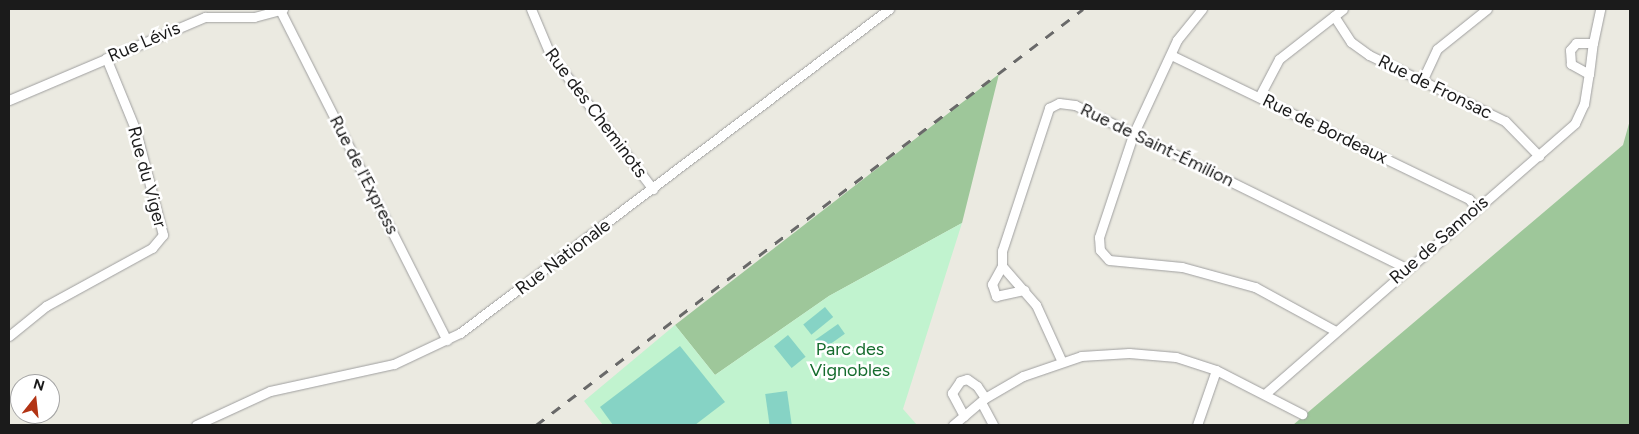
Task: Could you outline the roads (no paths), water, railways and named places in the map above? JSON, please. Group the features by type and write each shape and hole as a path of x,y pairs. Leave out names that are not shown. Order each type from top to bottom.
{"street":[{"name":"Rue Lévis","path":"9,100 205,17 254,18 282,9"},
{"name":"Rue de l'Express","path":"282,9 447,340"},
{"name":"Rue des Cheminots","path":"530,9 550,54 653,189"},
{"name":"Rue Nationale","path":"196,425 262,394 387,366 447,340 479,321 889,9"},
{"path":"1202,9 1177,40 1133,135 1099,237 1100,250 1109,260 1208,272 1255,288 1334,330"},
{"path":"1259,97 1279,59 1343,9"},
{"path":"1422,80 1437,49 1487,9"},
{"name":"Rue de Sannois","path":"1266,394 1334,330 1575,124 1584,104 1600,9"},
{"name":"Rue de Fronsac","path":"1334,16 1351,42 1505,121 1539,156"},
{"path":"1589,74 1571,64 1570,50 1576,43 1593,43"},
{"name":"Rue de Bordeaux","path":"1171,55 1469,199 1476,208"},
{"name":"Rue du Viger","path":"9,336 46,306 152,248 163,236 138,137 106,58"},
{"name":"Rue de Saint-Émilion","path":"1002,266 1002,250 1049,108 1067,102 1406,268"},
{"path":"1024,290 996,296 992,284 1002,266 1024,290 1050,333 1062,362"},
{"path":"953,425 983,400 1023,376 1062,362 1129,353 1176,357 1216,370 1302,414"},
{"path":"1198,425 1216,370"},
{"path":"964,416 952,393 960,381 967,379 977,386 993,425"}],"railway":[{"path":"536,425 1083,9"}],"park label":[{"name":"Parc des Vignobles","path":"850,360"}]}
